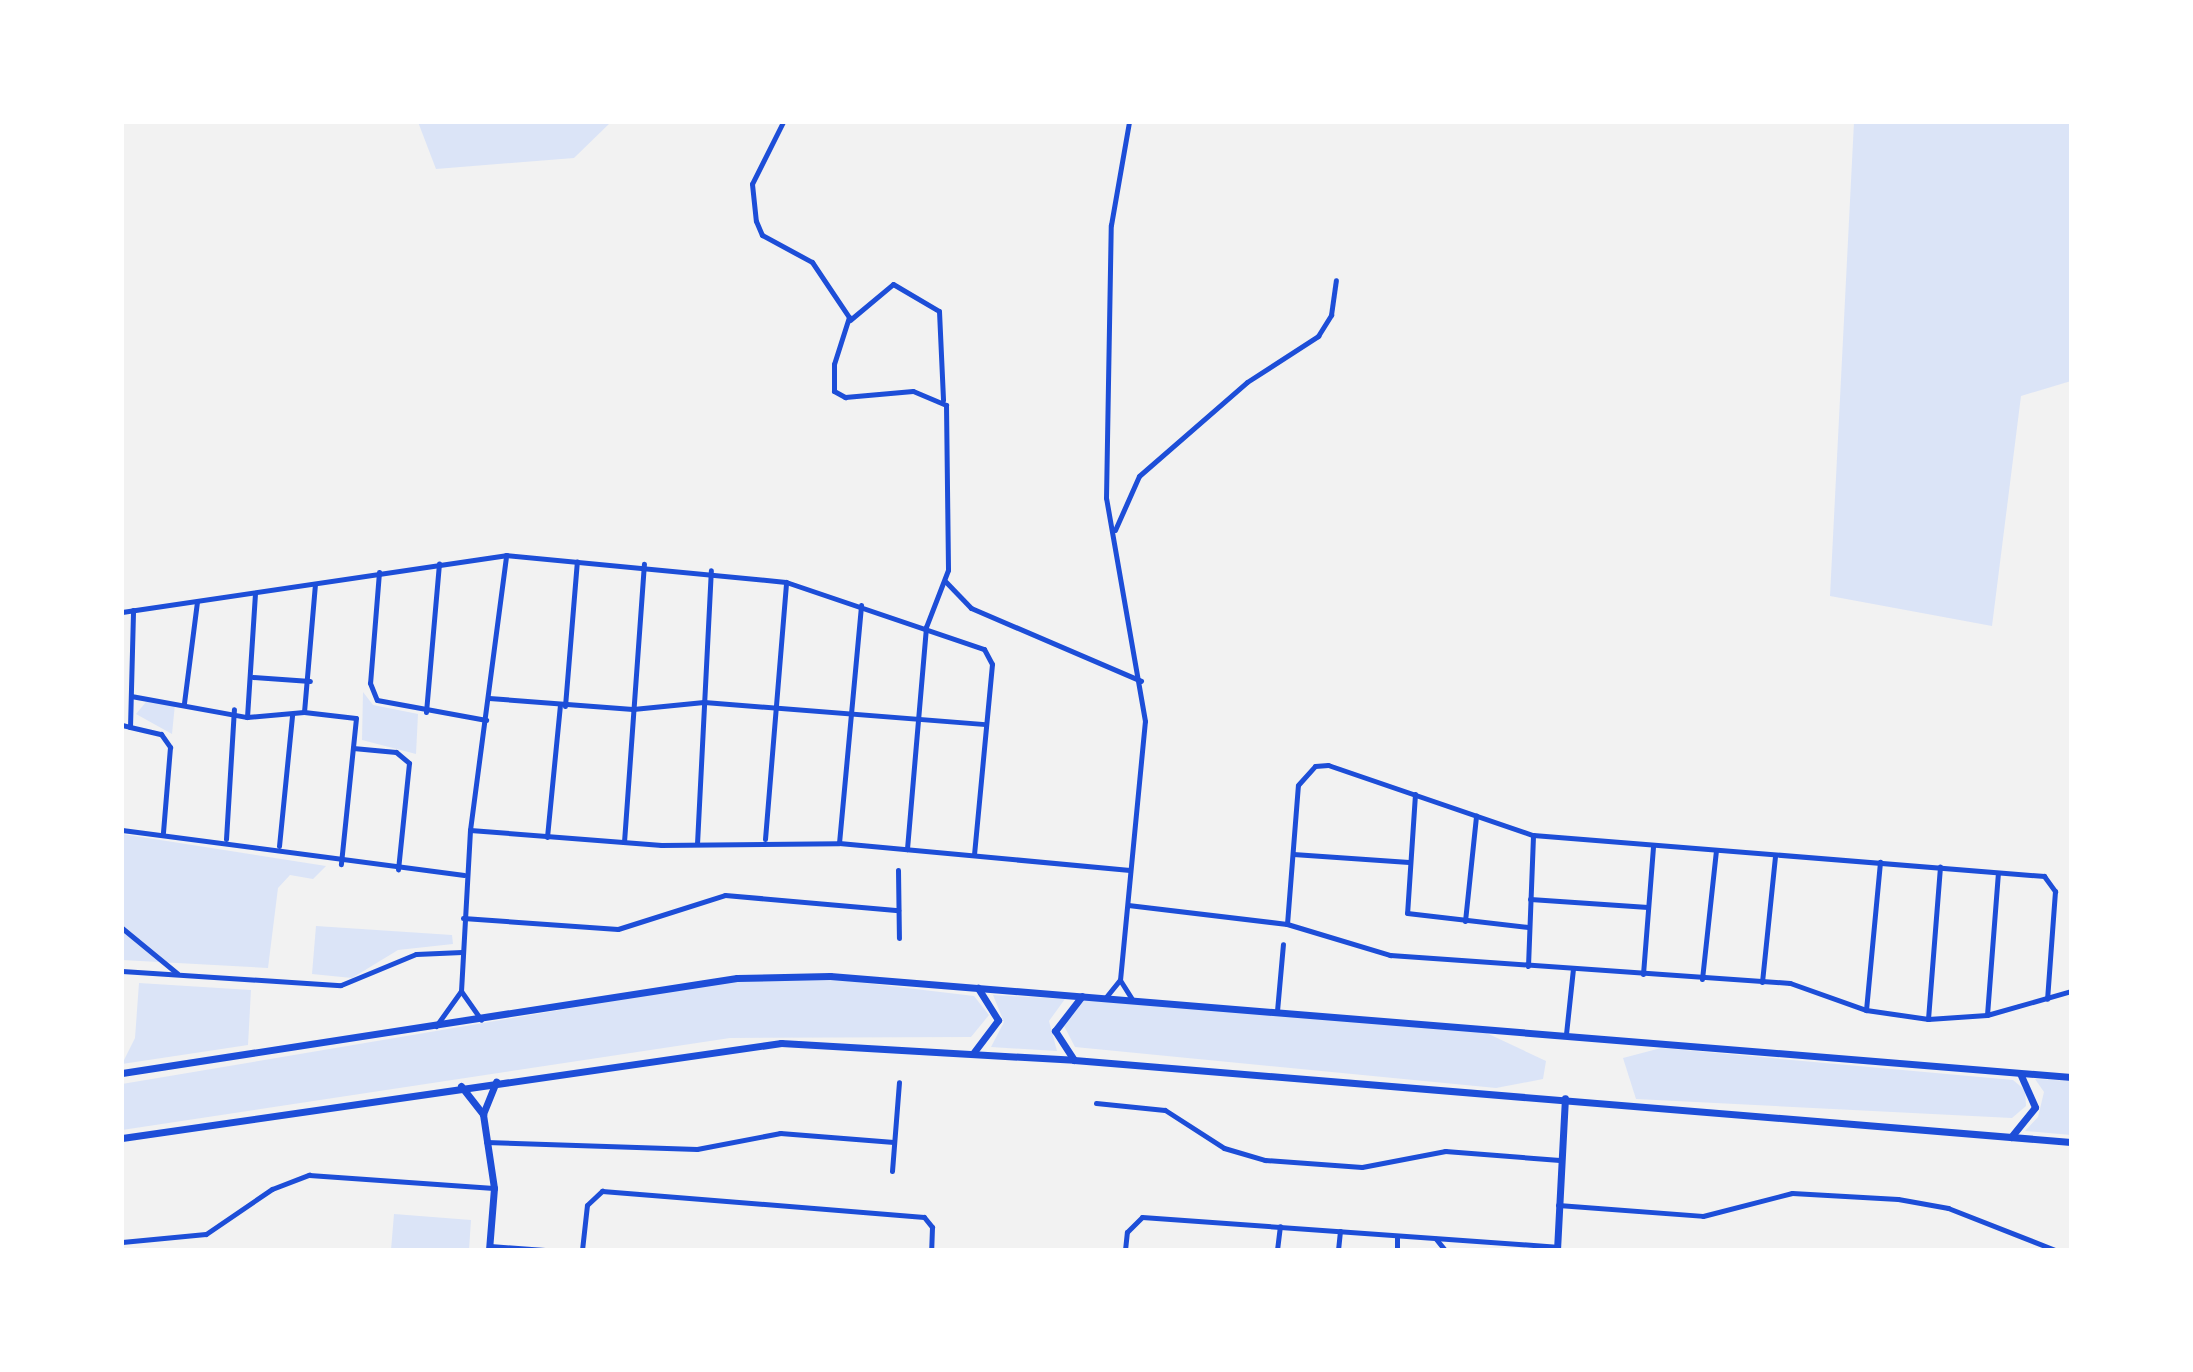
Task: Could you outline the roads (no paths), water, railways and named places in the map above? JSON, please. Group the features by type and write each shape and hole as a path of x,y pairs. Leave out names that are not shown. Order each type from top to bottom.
{"main road":[{"path":"122,1073 481,1020 737,978 978,988 1106,997 2071,1077"},
{"path":"974,1052 998,1020 978,988"},
{"path":"1074,1060 1055,1031 1082,996"},
{"path":"122,1138 747,1045 974,1052 1565,1098 2071,1142"},
{"path":"2011,1137 2035,1107 2020,1074"},
{"path":"490,1248 494,1188 483,1114 496,1081"},
{"path":"461,1086 483,1114"},
{"path":"1557,1248 1565,1098"}],"street":[{"path":"783,122 753,179 756,221 762,235 812,262 850,320"},
{"path":"1106,997 1120,980 1128,905 1142,682 1122,620 1115,531 1106,498 1111,225 1129,122"},
{"path":"1115,531 1139,476 1247,382 1318,336 1331,315 1336,280"},
{"path":"907,849 926,627 945,582 943,401 939,311 893,284 850,320 834,364 837,395 913,391 943,401"},
{"path":"435,1027 461,991 464,875 506,555"},
{"path":"122,612 506,555 711,570 786,582 926,627 989,656 974,853"},
{"path":"547,837 577,561"},
{"path":"426,712 439,564"},
{"path":"624,842 644,564"},
{"path":"697,844 711,570"},
{"path":"379,572 372,693 383,704 486,720"},
{"path":"765,839 786,582"},
{"path":"945,582 971,608 1142,682"},
{"path":"304,712 310,681 315,584"},
{"path":"247,717 253,677 255,593"},
{"path":"184,703 197,602"},
{"path":"839,843 861,605"},
{"path":"130,727 133,610"},
{"path":"253,677 310,681"},
{"path":"131,696 234,709 247,717 304,712 356,718 341,864"},
{"path":"489,698 562,706 633,709 704,702 851,711 985,724"},
{"path":"226,839 234,709"},
{"path":"279,846 292,715"},
{"path":"122,725 161,734 170,747 163,833"},
{"path":"353,748 396,752 409,763 398,869"},
{"path":"1287,924 1298,785 1315,766 1415,794 1533,835 2044,876 2055,891 2047,999"},
{"path":"1415,794 1407,913 1528,927"},
{"path":"1465,921 1476,816"},
{"path":"122,830 279,846 341,864 464,875"},
{"path":"470,830 624,842 697,844 765,839 839,843 974,853 1130,870"},
{"path":"1528,966 1533,835"},
{"path":"1643,974 1653,846"},
{"path":"1702,979 1716,851"},
{"path":"1293,854 1409,862"},
{"path":"1762,982 1775,856"},
{"path":"1866,1010 1880,862"},
{"path":"1928,1019 1940,866"},
{"path":"898,870 899,938"},
{"path":"1987,1015 1998,873"},
{"path":"463,918 618,929 725,895 898,910"},
{"path":"1530,899 1648,907"},
{"path":"1128,905 1287,924 1375,954 1808,987 1866,1010 1928,1019 1987,1015 2071,991"},
{"path":"122,928 179,974"},
{"path":"1277,1011 1283,944"},
{"path":"122,971 341,985 408,956 462,952"},
{"path":"1566,1034 1573,969"},
{"path":"1120,980 1132,999"},
{"path":"461,991 481,1020"},
{"path":"892,1171 899,1082"},
{"path":"1096,1103 1165,1110 1224,1148 1265,1160 1362,1167 1445,1151 1560,1160"},
{"path":"485,1142 697,1149 780,1133 894,1142"},
{"path":"122,1242 172,1243 206,1234 272,1189 309,1175 494,1188"},
{"path":"582,1250 587,1205 602,1191 924,1217 932,1227 931,1250"},
{"path":"1558,1205 1703,1216 1792,1193 1898,1199 1948,1208 2055,1250"},
{"path":"1125,1250 1127,1232 1142,1217 1436,1239 1488,1247 1557,1248"},
{"path":"1277,1250 1280,1226"},
{"path":"1338,1250 1340,1231"},
{"path":"1397,1236 1397,1250"},
{"path":"1436,1239 1445,1250"},
{"path":"490,1248 545,1250"}]}
